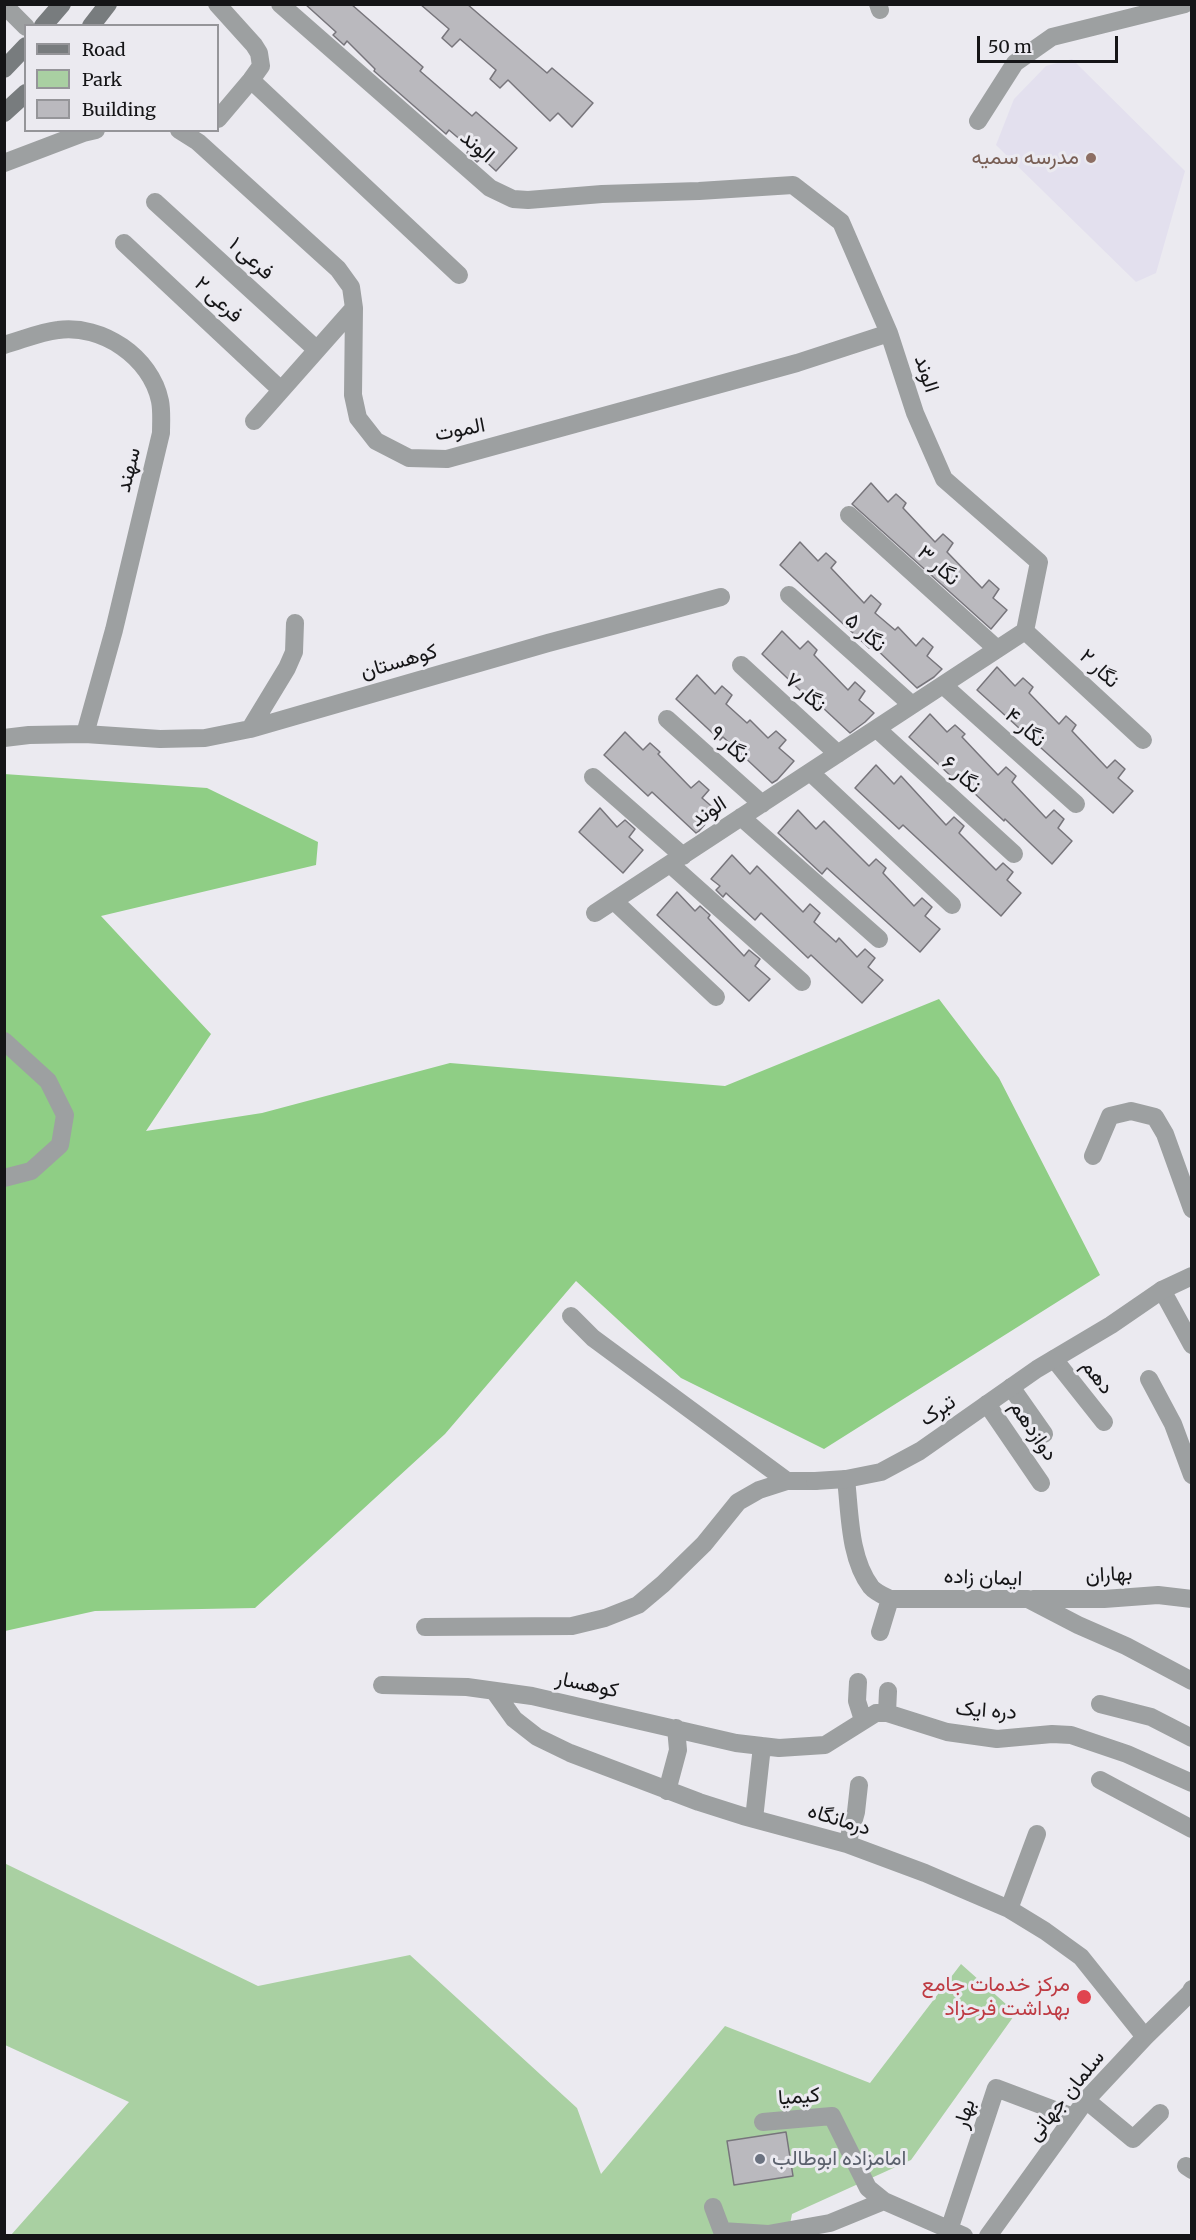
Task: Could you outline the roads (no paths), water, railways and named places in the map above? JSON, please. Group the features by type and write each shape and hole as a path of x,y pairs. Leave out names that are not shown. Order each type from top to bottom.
{"main road":[{"path":"45,24 62,4"},
{"path":"93,24 108,4"},
{"path":"4,69 24,48"},
{"path":"4,113 24,95"}],"street":[{"path":"217,4 259,53 261,66 219,119"},
{"name":"الوند","path":"280,4 490,188 513,199 792,185 841,222 890,333 915,413 944,479 1039,562 1025,631 595,913"},
{"path":"978,121 1015,63 1052,37 1185,4"},
{"path":"4,5 24,25"},
{"path":"251,80 459,275"},
{"path":"4,163 83,132"},
{"name":"الموت","path":"186,132 203,136 338,269 351,287 354,308 353,394 358,418 376,441 409,458 447,459 797,363 890,333"},
{"name":"فرعی ۱","path":"155,201 317,350"},
{"name":"فرعی ۲","path":"124,243 281,390"},
{"path":"254,421 354,308"},
{"name":"سهند","path":"4,345 59,329 92,332 123,346 146,370 160,400 161,434 114,630 85,734"},
{"name":"نگار ۳","path":"849,515 997,649"},
{"name":"نگار ۵","path":"789,595 912,705"},
{"name":"کوهستان","path":"4,738 85,734 160,739 205,738 250,729 548,643 721,597"},
{"path":"250,729 287,668 294,652 295,623"},
{"name":"نگار ۲","path":"1025,631 1143,740"},
{"name":"نگار ۷","path":"741,665 838,754"},
{"name":"نگار ۴","path":"944,685 1076,804"},
{"name":"نگار ۹","path":"667,719 762,804"},
{"name":"نگار ۶","path":"877,729 1014,854"},
{"path":"810,772 952,905"},
{"path":"593,777 802,982"},
{"path":"741,817 879,939"},
{"path":"614,901 716,997"},
{"path":"4,1041 48,1081 64,1115 60,1146 31,1172 4,1178"},
{"path":"1093,1156 1110,1116 1131,1111 1155,1117 1165,1134 1191,1209"},
{"name":"تبرک","path":"425,1627 572,1626 605,1618 638,1605 704,1544 738,1502 759,1490 787,1481 846,1479 881,1472 920,1451 1011,1387 1111,1325 1162,1290 1191,1276"},
{"path":"1162,1290 1191,1345"},
{"path":"571,1316 593,1338 787,1481"},
{"name":"دهم","path":"1054,1359 1104,1422"},
{"path":"1149,1379 1173,1424 1191,1475"},
{"path":"1011,1387 1044,1434"},
{"name":"دوازدهم","path":"987,1404 1041,1483"},
{"path":"846,1479 854,1545 861,1571 872,1589 890,1599 880,1632"},
{"name":"بهاران","path":"1028,1599 1104,1599 1158,1595 1191,1599"},
{"name":"ایمان زاده","path":"890,1599 1028,1599 1078,1625 1126,1646 1191,1681"},
{"path":"858,1682 857,1701 863,1720"},
{"name":"کوهسار","path":"382,1685 467,1687 532,1696 736,1743 771,1747"},
{"name":"درمانگاه","path":"494,1690 514,1719 537,1737 570,1753 667,1791 754,1819 847,1844 925,1873 1009,1910 1045,1931 1081,1957 1145,2037"},
{"path":"754,1819 771,1747 825,1745 876,1713 887,1713 888,1691"},
{"path":"1100,1704 1151,1717 1191,1738"},
{"name":"دره ایک","path":"887,1713 947,1732 997,1739 1052,1734 1071,1735 1127,1754 1191,1783"},
{"path":"667,1791 678,1750 676,1728"},
{"path":"1100,1780 1191,1829"},
{"path":"847,1844 856,1812 859,1785"},
{"path":"1009,1910 1037,1834"},
{"name":"سلمان جهانی","path":"988,2235 1086,2100 1191,1991"},
{"name":"بهار","path":"956,2233 996,2088 1073,2117"},
{"path":"1086,2100 1133,2139 1160,2113"},
{"name":"کیمیا","path":"763,2122 832,2116 868,2188 921,2227 956,2233"},
{"path":"713,2207 722,2231 768,2234 829,2229 884,2201"}],"place":[{"name":"مدرسه سمیه","path":"1091,158"},
{"name":"مركز خدمات جامع بهداشت فرحزاد","path":"1084,1997"},
{"name":"امامزاده ابوطالب","path":"760,2159"}]}
